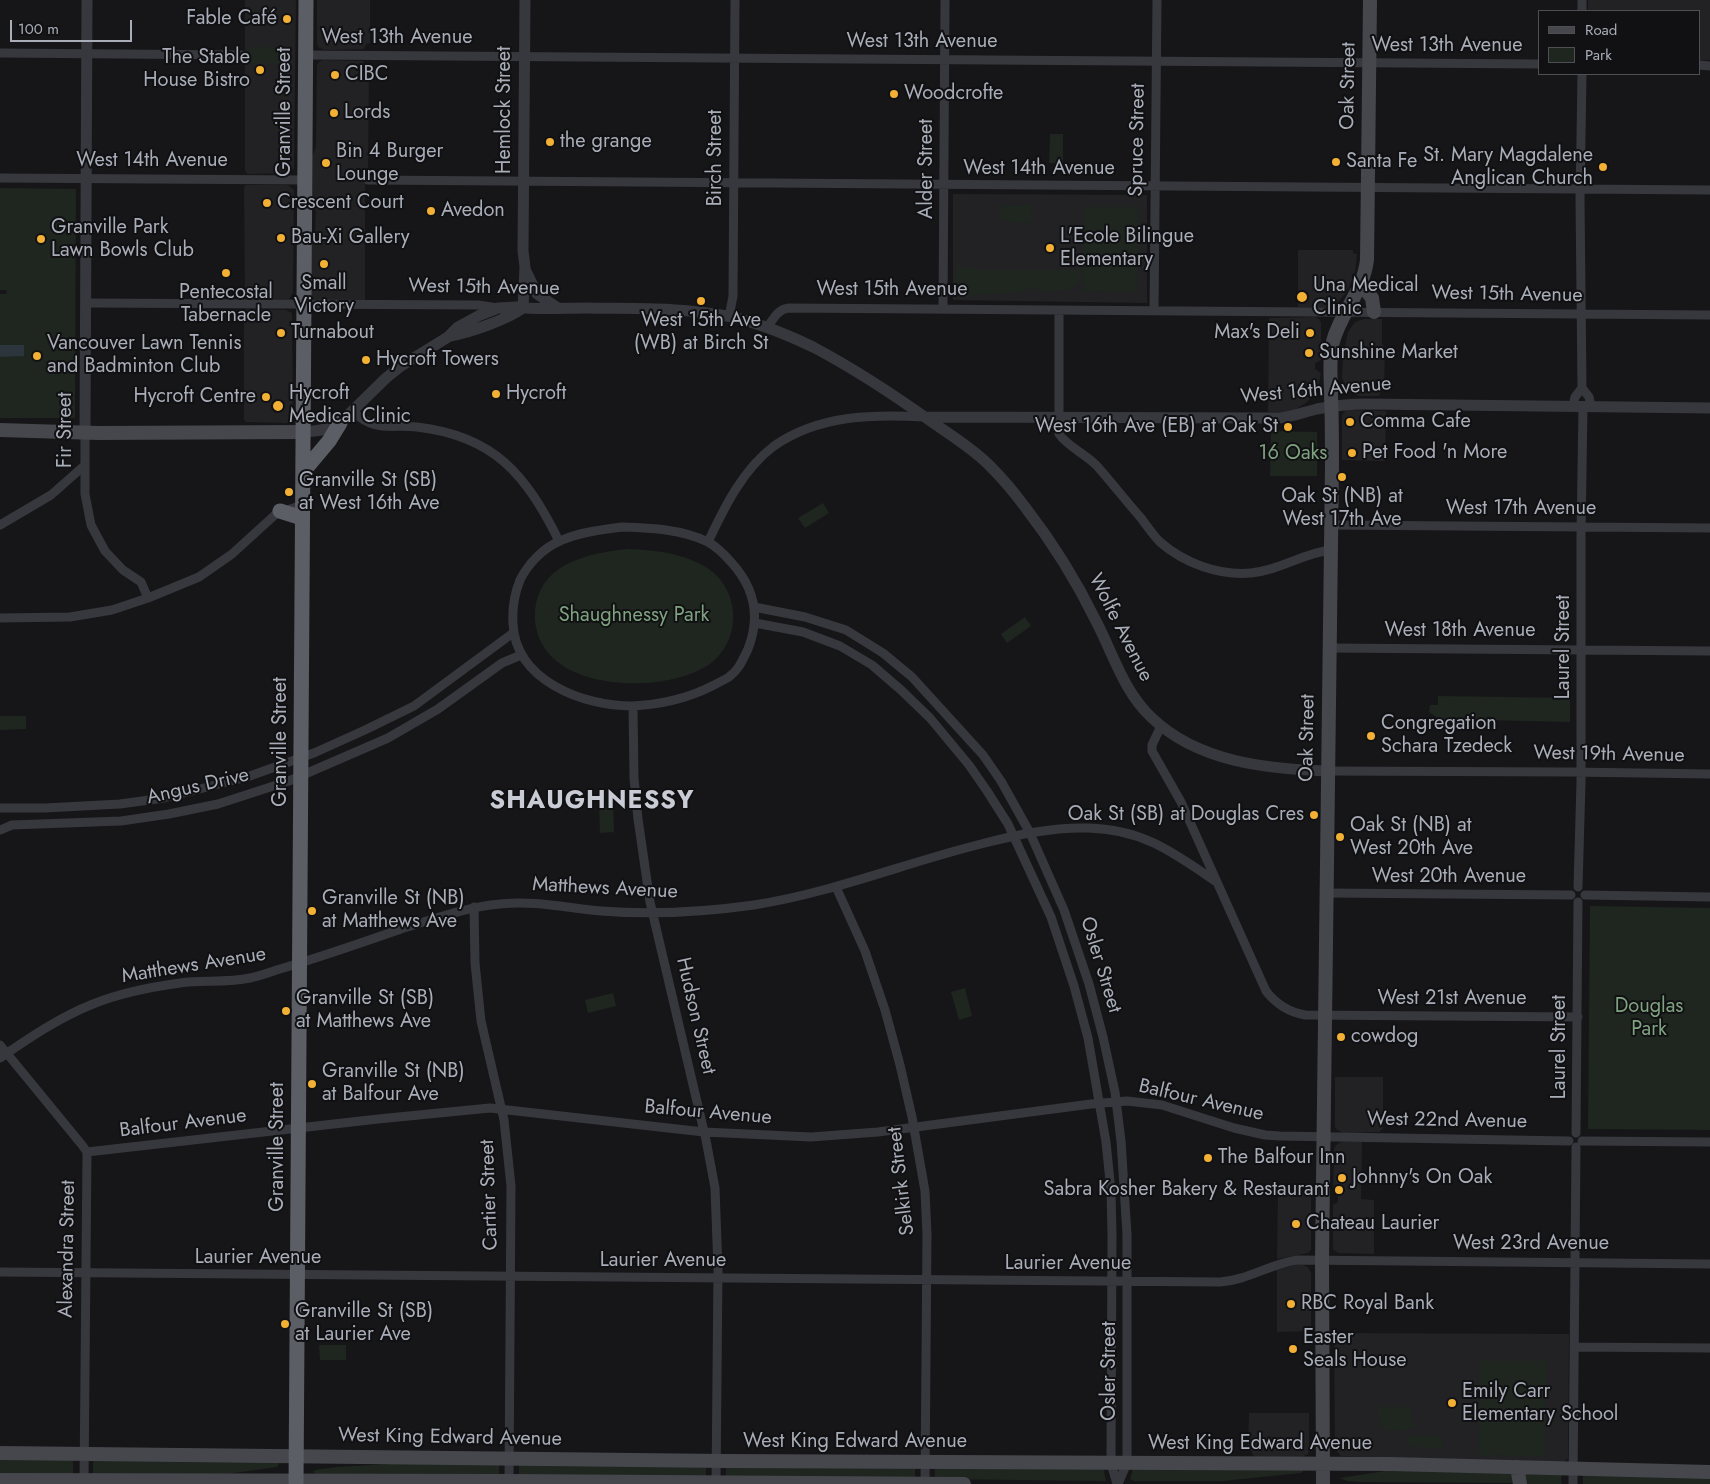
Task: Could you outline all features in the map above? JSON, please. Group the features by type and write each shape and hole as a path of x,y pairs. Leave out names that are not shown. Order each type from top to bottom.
{"highway":[{"name":"Granville Street","path":"296,1483 306,0"},
{"path":"303,472 329,441 340,423"},
{"path":"280,511 302,512"}],"main road":[{"name":"Oak Street","path":"1324,1484 1322,1260 1332,346 1338,327 1365,274 1370,0"},
{"path":"1361,284 1372,298 1374,312"},
{"path":"0,430 303,432"},
{"name":"West King Edward Avenue","path":"0,1453 716,1461 1324,1464 1710,1472"},
{"path":"1517,1467 1520,1484"},
{"name":"West King Edward Avenue","path":"0,1480 296,1483 964,1484"}],"street":[{"name":"Fir Street","path":"87,0 85,494 91,525 105,550 123,570 141,582 148,598"},
{"name":"Hemlock Street","path":"518,309 525,267 523,251 525,0"},
{"name":"Birch Street","path":"729,316 732,299 735,0"},
{"name":"Alder Street","path":"943,309 945,0"},
{"name":"Spruce Street","path":"1154,310 1157,0"},
{"path":"0,53 242,55"},
{"name":"West 13th Avenue","path":"306,55 1538,64"},
{"name":"Laurel Street","path":"1578,887 1581,772 1582,406 1589,397 1582,388 1580,189 1582,75"},
{"name":"West 14th Avenue","path":"0,178 304,180"},
{"name":"West 14th Avenue","path":"368,180 944,186 1710,190"},
{"name":"Hemlock Street","path":"518,309 518,268 523,251"},
{"path":"525,267 530,282 537,294 558,308"},
{"name":"West 15th Avenue","path":"86,303 478,305 518,309 657,309 729,316 767,328 776,314 789,308 1710,315"},
{"path":"303,432 323,430 340,423 401,366 448,337 458,327 498,308"},
{"path":"448,337 462,334 518,309"},
{"path":"1059,311 1058,430 1061,437 1095,463 1158,541 1175,554 1208,568 1232,573 1250,573 1274,569 1302,559 1317,551 1331,550"},
{"name":"Wolfe Avenue","path":"767,328 810,346 860,374 925,417 990,465 1047,536 1076,582 1128,688 1139,705 1161,726 1188,743 1231,760 1276,768 1327,771"},
{"name":"Laurel Street","path":"1582,388 1575,397 1582,406"},
{"name":"West 16th Avenue","path":"925,417 1279,418 1332,407 1364,404 1710,408"},
{"path":"352,411 367,422 378,426 410,426 451,434 481,446 499,456 518,475 532,493 558,541"},
{"path":"708,542 734,492 752,468 773,447 792,436 817,425 845,419 889,415 925,417"},
{"path":"0,525 51,495 85,465"},
{"path":"0,618 70,617 112,610 148,598 199,577 232,554 280,511"},
{"name":"West 17th Avenue","path":"1331,525 1710,528"},
{"path":"622,527 663,529 708,542 721,551 739,571 749,588 754,607 751,640 742,662 730,676 702,691 674,700 633,706 613,704 582,698 552,685 531,669 521,655 513,633 513,603 516,590 525,571 540,554 558,541 590,532 622,527"},
{"name":"Osler Street","path":"754,607 805,617 846,630 883,653 912,677 983,755 1000,780 1030,833 1064,910 1089,984 1103,1037 1116,1102 1121,1141 1125,1191 1127,1282 1127,1464 1117,1484"},
{"name":"Osler Street","path":"754,623 803,632 840,646 872,665 902,690 930,718 969,764 1000,810 1051,917 1074,986 1088,1038 1106,1142 1111,1191 1113,1372 1111,1463 1117,1484"},
{"name":"Angus Drive","path":"0,808 120,804 164,798 224,784 301,758 366,730 414,706 513,633"},
{"name":"West 18th Avenue","path":"1329,648 1710,652"},
{"name":"Angus Drive","path":"0,830 12,825 121,821 218,804 301,776 388,738 438,709 502,663 521,655"},
{"name":"Hudson Street","path":"633,706 634,778 652,912 704,1132 715,1188 718,1278 716,1483"},
{"path":"1161,726 1152,745 1152,751 1181,802 1266,992 1273,1001 1296,1014 1326,1015"},
{"name":"West 19th Avenue","path":"1327,771 1710,774"},
{"path":"11,808 12,825"},
{"name":"Matthews Avenue","path":"4,1056 46,1029 93,1004 126,993 183,982 249,978 300,963 452,912 502,903 534,903 603,911 652,912 754,905 836,887 934,856 1013,836 1087,828 1120,831 1157,843 1215,881"},
{"name":"Selkirk Street","path":"836,887 865,951 885,1010 914,1127 925,1191 927,1234 926,1484"},
{"path":"1578,887 1583,890 1585,895 1583,900 1578,902 1573,900 1570,895 1573,889 1578,887"},
{"name":"West 20th Avenue","path":"1327,893 1570,895"},
{"path":"1585,895 1710,897"},
{"name":"Laurel Street","path":"1573,1484 1578,902"},
{"name":"Cartier Street","path":"474,908 475,963 481,1021 502,1109 512,1186 509,1482"},
{"name":"West 21st Avenue","path":"1326,1015 1578,1017"},
{"name":"Alexandra Street","path":"0,1045 4,1056 87,1152 84,1482"},
{"name":"Balfour Avenue","path":"87,1152 490,1108 704,1132 810,1137 878,1132 1100,1103 1150,1103 1175,1109 1219,1124 1265,1135 1324,1138"},
{"name":"West 22nd Avenue","path":"1324,1138 1710,1142"},
{"name":"Laurier Avenue","path":"0,1272 1127,1282 1230,1281 1250,1276 1281,1263 1297,1260 1322,1260"},
{"name":"West 23rd Avenue","path":"1322,1260 1710,1264"},
{"path":"1574,1347 1710,1348"}],"shaded area":[{"path":"245,0 296,0 294,168 290,173 248,174 245,171"},
{"path":"317,0 370,0 370,43 366,44 364,49 324,50 318,47"},
{"path":"1588,0 1710,0 1710,60 1700,60 1700,10 1588,10"},
{"path":"323,60 363,61 366,68 369,68 368,171 365,171 365,301 315,300 311,295 312,240 315,232 316,211 312,204 312,156 316,147 317,65"},
{"path":"245,185 288,185 294,190 293,293 289,299 247,299 245,297"},
{"name":"L'Ecole Bilingue Elementary","path":"953,194 1147,195 1147,303 953,300"},
{"path":"1298,250 1353,250 1353,253 1357,254 1352,281 1345,294 1337,303 1326,307 1298,307"},
{"path":"247,309 286,310 292,313 293,415 287,423 246,422 244,420 244,313"},
{"path":"1315,317 1321,322 1321,360 1315,363 1315,369 1321,373 1318,389 1307,402 1295,410 1268,412 1269,318"},
{"path":"1364,319 1382,319 1382,343 1385,349 1384,391 1381,391 1379,396 1359,396 1353,394 1345,386 1342,377 1343,356 1348,332 1355,322"},
{"path":"0,345 24,345 24,356 0,357"},
{"path":"1348,410 1386,411 1385,461 1342,460 1342,415"},
{"path":"1335,1077 1383,1077 1383,1129 1380,1132 1344,1133 1337,1130 1335,1127"},
{"path":"1341,1142 1362,1142 1361,1199 1374,1200 1374,1254 1338,1253 1333,1249 1333,1205 1338,1202 1338,1196 1333,1192 1334,1149"},
{"name":"Chateau Laurier","path":"1278,1192 1308,1192 1311,1197 1311,1250 1308,1253 1277,1259"},
{"path":"1296,1265 1308,1267 1311,1273 1311,1331 1277,1332 1277,1270"},
{"name":"Emily Carr Elementary School","path":"1334,1333 1569,1334 1568,1458 1564,1462 1341,1456 1335,1449"},
{"path":"1249,1413 1309,1413 1308,1454 1302,1457 1254,1457 1251,1451 1248,1450"}],"green space":[{"path":"249,47 290,47 290,63 249,63"},
{"path":"1050,134 1063,134 1063,163 1049,163"},
{"path":"0,188 76,189 75,418 0,418 0,294 7,294 6,290 0,290"},
{"path":"1031,205 1032,223 1001,221 1001,206"},
{"path":"1084,207 1138,207 1137,292 1083,291"},
{"path":"956,267 975,267 978,270 1081,270 1079,280 1071,289 1051,292 1034,288 1020,293 975,294 975,297 956,297"},
{"name":"16 Oaks","path":"1271,431 1317,432 1317,476 1270,476"},
{"path":"823,503 829,513 805,528 798,518"},
{"name":"Shaughnessy Park","path":"628,549 650,550 684,557 695,561 714,573 723,583 729,594 733,619 727,643 711,663 696,672 674,679 624,683 592,678 564,667 545,649 537,632 535,614 538,597 545,583 554,573 567,564 581,558"},
{"path":"1025,617 1031,626 1007,643 1001,634"},
{"path":"1438,696 1570,698 1570,722 1439,719 1429,712 1430,705 1438,705"},
{"path":"0,716 26,716 26,729 0,730"},
{"path":"613,803 614,832 600,833 599,804"},
{"name":"Douglas Park","path":"1590,906 1710,908 1710,1130 1588,1129"},
{"path":"965,988 972,1016 959,1020 951,992"},
{"path":"613,993 616,1006 588,1013 585,1000"},
{"path":"319,1345 346,1345 346,1360 320,1360"},
{"path":"1479,1361 1547,1361 1544,1456 1478,1455"},
{"path":"1378,1407 1411,1407 1411,1417 1415,1427 1406,1431 1384,1430 1378,1418"},
{"path":"1409,1436 1443,1436 1442,1448 1411,1447 1409,1445"},
{"path":"0,1457 73,1458 73,1476 0,1475"},
{"path":"93,1458 278,1462 279,1464 277,1467 219,1475 93,1476"},
{"path":"407,1463 499,1464 499,1476 318,1475 313,1472 315,1470 337,1467"},
{"path":"519,1464 706,1465 706,1478 519,1476"},
{"path":"726,1465 915,1467 915,1479 726,1478"},
{"path":"935,1467 1103,1467 1106,1481 937,1479 935,1478"},
{"path":"1133,1469 1303,1471 1301,1473 1223,1481 1134,1481 1130,1479"},
{"path":"1392,1470 1512,1472 1514,1483 1358,1482 1340,1478"},
{"path":"1523,1471 1562,1475 1562,1484 1526,1484"},
{"path":"1583,1475 1710,1476 1710,1484 1583,1484"}],"place":[{"name":"Fable Café","path":"287,19"},
{"name":"The Stable House Bistro","path":"260,70"},
{"name":"CIBC","path":"335,75"},
{"name":"Woodcrofte","path":"894,94"},
{"name":"Lords","path":"334,113"},
{"name":"the grange","path":"550,142"},
{"name":"Santa Fe","path":"1336,162"},
{"name":"Bin 4 Burger Lounge","path":"326,163"},
{"name":"St. Mary Magdalene Anglican Church","path":"1603,167"},
{"name":"Crescent Court","path":"267,203"},
{"name":"Avedon","path":"431,211"},
{"name":"Bau-Xi Gallery","path":"281,238"},
{"name":"Granville Park Lawn Bowls Club","path":"41,239"},
{"name":"L'Ecole Bilingue Elementary","path":"1050,248"},
{"name":"Small Victory","path":"324,264"},
{"name":"Pentecostal Tabernacle","path":"226,273"},
{"name":"Una Medical Clinic","path":"1302,297"},
{"name":"West 15th Ave (WB) at Birch St","path":"701,301"},
{"name":"Turnabout","path":"281,333"},
{"name":"Max's Deli","path":"1310,333"},
{"name":"Sunshine Market","path":"1309,353"},
{"name":"Vancouver Lawn Tennis and Badminton Club","path":"37,356"},
{"name":"Hycroft Towers","path":"366,360"},
{"name":"Hycroft","path":"496,394"},
{"name":"Hycroft Centre","path":"266,397"},
{"name":"Hycroft Medical Clinic","path":"278,406"},
{"name":"Comma Cafe","path":"1350,422"},
{"name":"West 16th Ave (EB) at Oak St","path":"1288,427"},
{"name":"Pet Food 'n More","path":"1352,453"},
{"name":"Oak St (NB) at West 17th Ave","path":"1342,477"},
{"name":"Granville St (SB) at West 16th Ave","path":"289,492"},
{"name":"Congregation Schara Tzedeck","path":"1371,736"},
{"name":"Oak St (SB) at Douglas Cres","path":"1314,815"},
{"name":"Oak St (NB) at West 20th Ave","path":"1340,837"},
{"name":"Granville St (NB) at Matthews Ave","path":"312,911"},
{"name":"Granville St (SB) at Matthews Ave","path":"286,1011"},
{"name":"cowdog","path":"1341,1037"},
{"name":"Granville St (NB) at Balfour Ave","path":"312,1084"},
{"name":"The Balfour Inn","path":"1208,1158"},
{"name":"Johnny's On Oak","path":"1342,1178"},
{"name":"Sabra Kosher Bakery & Restaurant","path":"1339,1190"},
{"name":"Chateau Laurier","path":"1296,1224"},
{"name":"RBC Royal Bank","path":"1291,1304"},
{"name":"Granville St (SB) at Laurier Ave","path":"285,1324"},
{"name":"Easter Seals House","path":"1293,1349"},
{"name":"Emily Carr Elementary School","path":"1452,1403"}],"district":[{"name":"SHAUGHNESSY","path":"592,802"}]}
